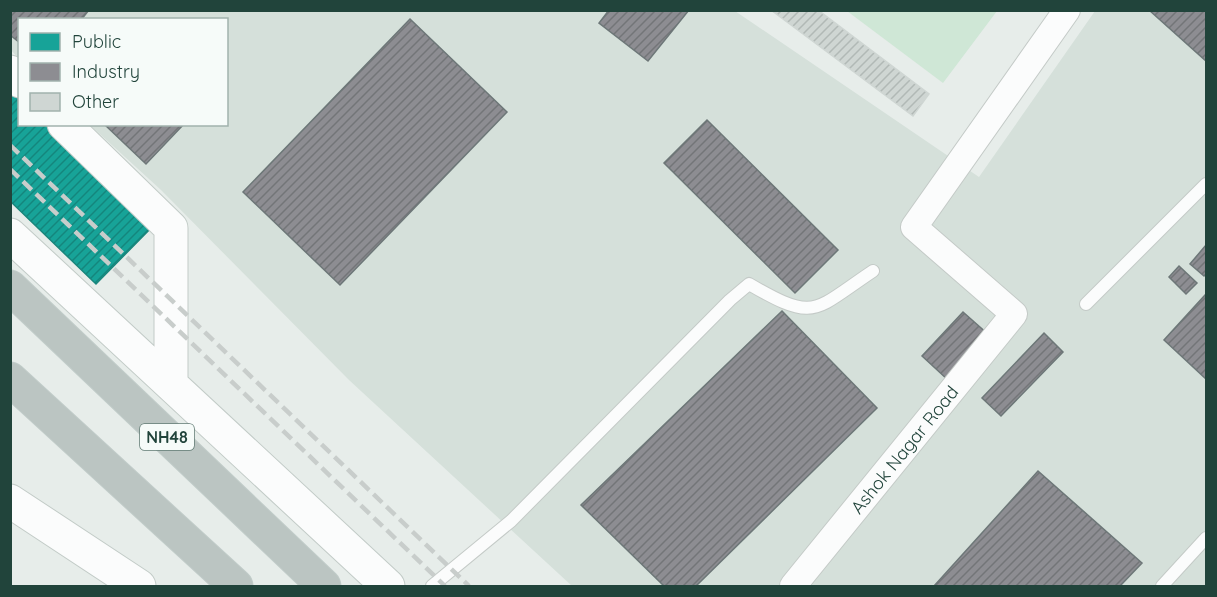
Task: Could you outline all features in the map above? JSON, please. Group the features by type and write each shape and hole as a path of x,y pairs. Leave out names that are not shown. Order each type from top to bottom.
{"highway":[{"name":"NH48","path":"10,287 324,586"},
{"path":"10,378 236,586"}],"street":[{"name":"Ashok Nagar Road","path":"793,586 1014,314 914,228 1067,10"},
{"path":"66,126 171,228 171,384"},
{"path":"10,235 388,586"},
{"path":"10,501 139,586"}],"lane":[{"path":"1086,304 1206,184"},
{"path":"432,586 511,521 729,300 749,284 799,309 816,309 873,271"},
{"path":"1162,586 1206,538"}],"shaded area":[{"path":"10,11 735,11 979,177 1095,11 1206,11 1206,586 572,586 349,380 161,190 91,126 228,126 228,18 18,18 18,58 11,50"}],"green space":[{"path":"847,11 997,11 943,83"}],"building: Public":[{"path":"10,91 18,98 18,126 47,126 152,227 96,284 10,201"}],"building: Industry":[{"path":"10,10 89,10 83,18 18,18 18,41 10,35"},
{"path":"609,10 689,10 648,61 599,23"},
{"path":"1149,10 1206,10 1206,61"},
{"path":"410,19 507,112 340,285 243,192"},
{"path":"707,120 838,250 795,293 664,163"},
{"path":"106,126 182,126 146,164"},
{"path":"1206,245 1206,274 1204,276 1190,264"},
{"path":"1179,266 1197,283 1186,294 1169,277"},
{"path":"1206,294 1206,379 1164,340"},
{"path":"782,311 877,408 696,586 664,586 581,505"},
{"path":"963,312 989,335 948,380 922,356"},
{"path":"1044,333 1063,352 1001,416 982,398"},
{"path":"1038,471 1142,563 1120,586 934,586"}],"building: Other":[{"path":"771,10 818,10 929,94 913,116"}],"railway":[{"path":"10,145 469,586"},
{"path":"10,169 445,586"}]}
